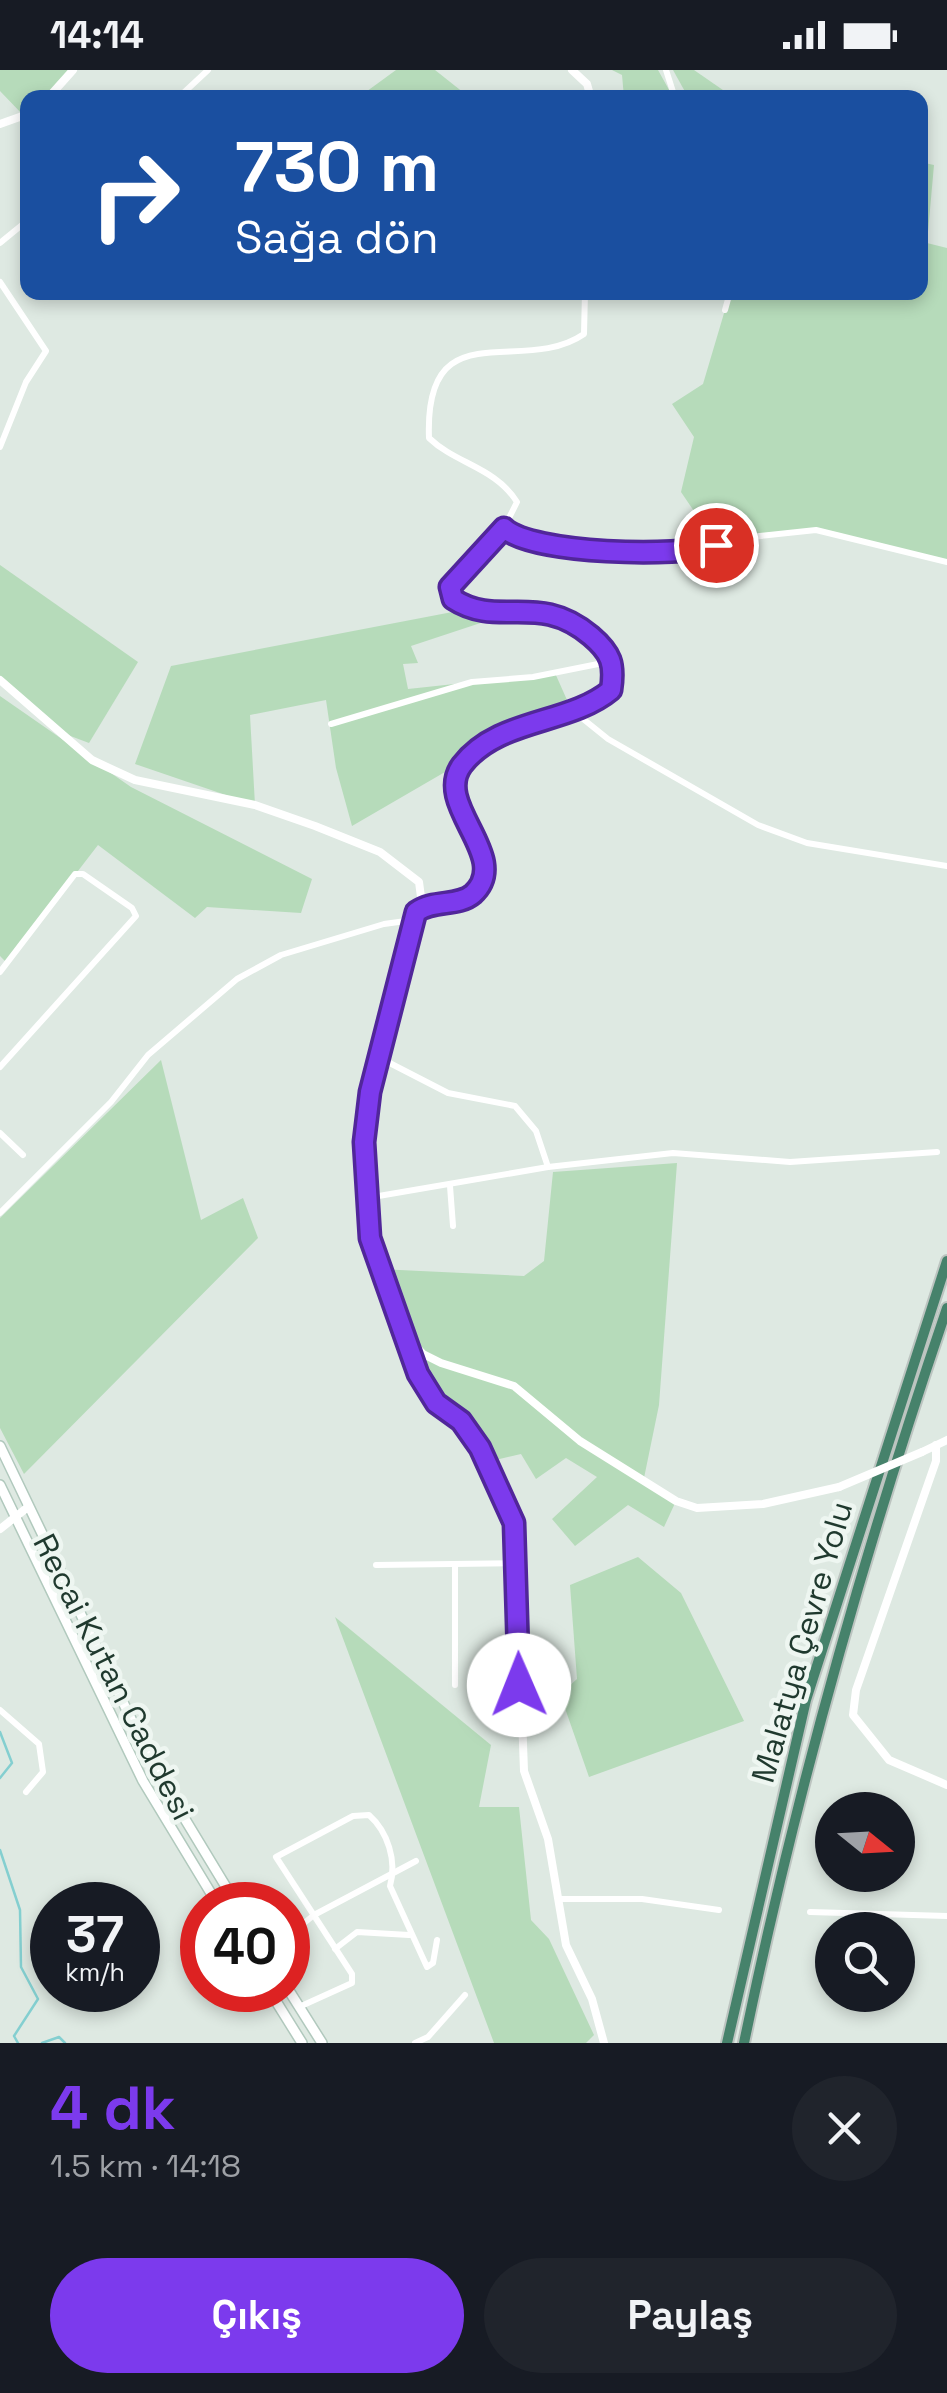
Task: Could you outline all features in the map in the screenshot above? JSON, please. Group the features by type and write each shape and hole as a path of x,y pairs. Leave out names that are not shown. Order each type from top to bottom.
{"highway":[{"name":"Malatya Çevre Yolu","path":"727,2043 806,1700 947,1262"},
{"name":"Malatya Çevre Yolu","path":"744,2043 822,1701 858,1575 947,1308"}],"main road":[{"name":"Recai Kutan Caddesi","path":"0,1446 158,1773 223,1882"},
{"name":"Recai Kutan Caddesi","path":"0,1484 143,1781 204,1882"},
{"path":"283,2012 302,2043"},
{"path":"301,2012 322,2043"}],"street":[{"path":"55,90 73,70"},
{"path":"187,90 208,70"},
{"path":"572,70 589,90"},
{"path":"0,242 20,226"},
{"path":"0,282 46,351 26,382 0,447"},
{"path":"0,1212 111,1102 164,1039 237,979 281,956 415,916 436,902 466,900 478,890 483,873 482,852 456,798 454,784 460,767 523,724 596,702 611,690 613,661 603,646 556,612 486,612 468,609 453,599 450,587 504,528 517,502 507,486 428,438 440,378 453,362 470,354 570,344 584,334 585,300"},
{"path":"725,310 728,300"},
{"path":"504,528 526,541 692,554 742,538 816,530 947,562"},
{"path":"330,724 472,682 533,677 613,661"},
{"path":"0,680 92,760 135,780 255,806 380,852 419,882 436,902"},
{"path":"571,709 608,739 758,825 807,843 947,866"},
{"path":"0,972 75,874 83,874 132,908 136,916 0,1067"},
{"path":"419,882 415,916 378,1057 364,1142 370,1238 418,1374 436,1403 461,1421 480,1448 514,1523 519,1564 520,1746 530,1796 548,1839 572,1966 592,1999 604,2043"},
{"path":"378,1057 448,1093 515,1106 536,1131 548,1166"},
{"path":"0,1134 23,1155"},
{"path":"366,1198 548,1166 673,1153 790,1162 937,1152"},
{"path":"450,1186 453,1226"},
{"path":"407,1337 423,1354 441,1363 514,1386 580,1441 676,1502 697,1508 762,1504 839,1487 947,1440"},
{"path":"936,1445 936,1462 856,1690 853,1715 890,1760 947,1782"},
{"path":"0,1530 28,1507"},
{"path":"376,1566 519,1564"},
{"path":"455,1685 456,1566"},
{"path":"0,1710 39,1744 44,1772 26,1792"},
{"path":"310,2002 352,1983 336,1949 276,1857 353,1816 369,1815 383,1828 394,1871 390,1886 427,1967 433,1963 436,1940"},
{"path":"310,1917 416,1860"},
{"path":"559,1899 642,1899 719,1910"},
{"path":"810,1912 947,1916"},
{"path":"336,1949 357,1932 410,1935"},
{"path":"415,2043 428,2037 465,1995"}],"green space":[{"path":"0,70 72,70 54,90 20,90 20,112 0,91"},
{"path":"396,70 435,70 460,90 369,90"},
{"path":"612,70 658,70 669,90 623,90 622,75"},
{"path":"673,70 694,70 723,90 684,90"},
{"path":"928,164 934,165 928,232"},
{"path":"928,243 947,248 947,562 816,530 717,545 681,492 694,437 672,404 703,384 728,300 928,300"},
{"path":"0,565 138,662 89,743 52,729 0,679"},
{"path":"468,609 520,610 411,646 418,663 403,664 408,689 555,673 571,709 445,772 352,826 336,768 326,700 250,715 255,805 135,764 171,666"},
{"path":"0,696 131,787 312,879 301,913 207,907 195,918 98,845 7,963 0,956"},
{"path":"161,1060 201,1220 243,1198 258,1238 24,1474 0,1428 0,1218"},
{"path":"677,1163 659,1405 644,1478 676,1501 664,1527 628,1505 575,1546 552,1519 597,1477 566,1458 536,1479 521,1454 487,1462 461,1421 435,1403 418,1374 423,1353 407,1337 379,1269 524,1276 544,1261 553,1172"},
{"path":"638,1557 681,1593 744,1721 589,1777 560,1694 577,1679 570,1585"},
{"path":"335,1617 491,1745 479,1807 519,1807 531,1920 549,1939 594,2035 586,2043 494,2043"}],"waterway":[{"path":"0,1732 12,1763 0,1778"},
{"path":"0,1850 20,1910 21,1967 38,1999 14,2036 18,2043"},
{"path":"42,2043 59,2037 65,2043"}],"route":[{"path":"519,1685 519,1555 514,1523 480,1448 461,1421 436,1403 418,1374 370,1238 364,1142 370,1092 416,912 427,904 466,900 478,890 483,873 482,852 456,798 454,784 460,767 523,724 596,702 611,690 614,674 613,661 603,646 556,612 468,609 453,599 450,587 504,528 526,541 649,553 692,554 716,545"}]}
